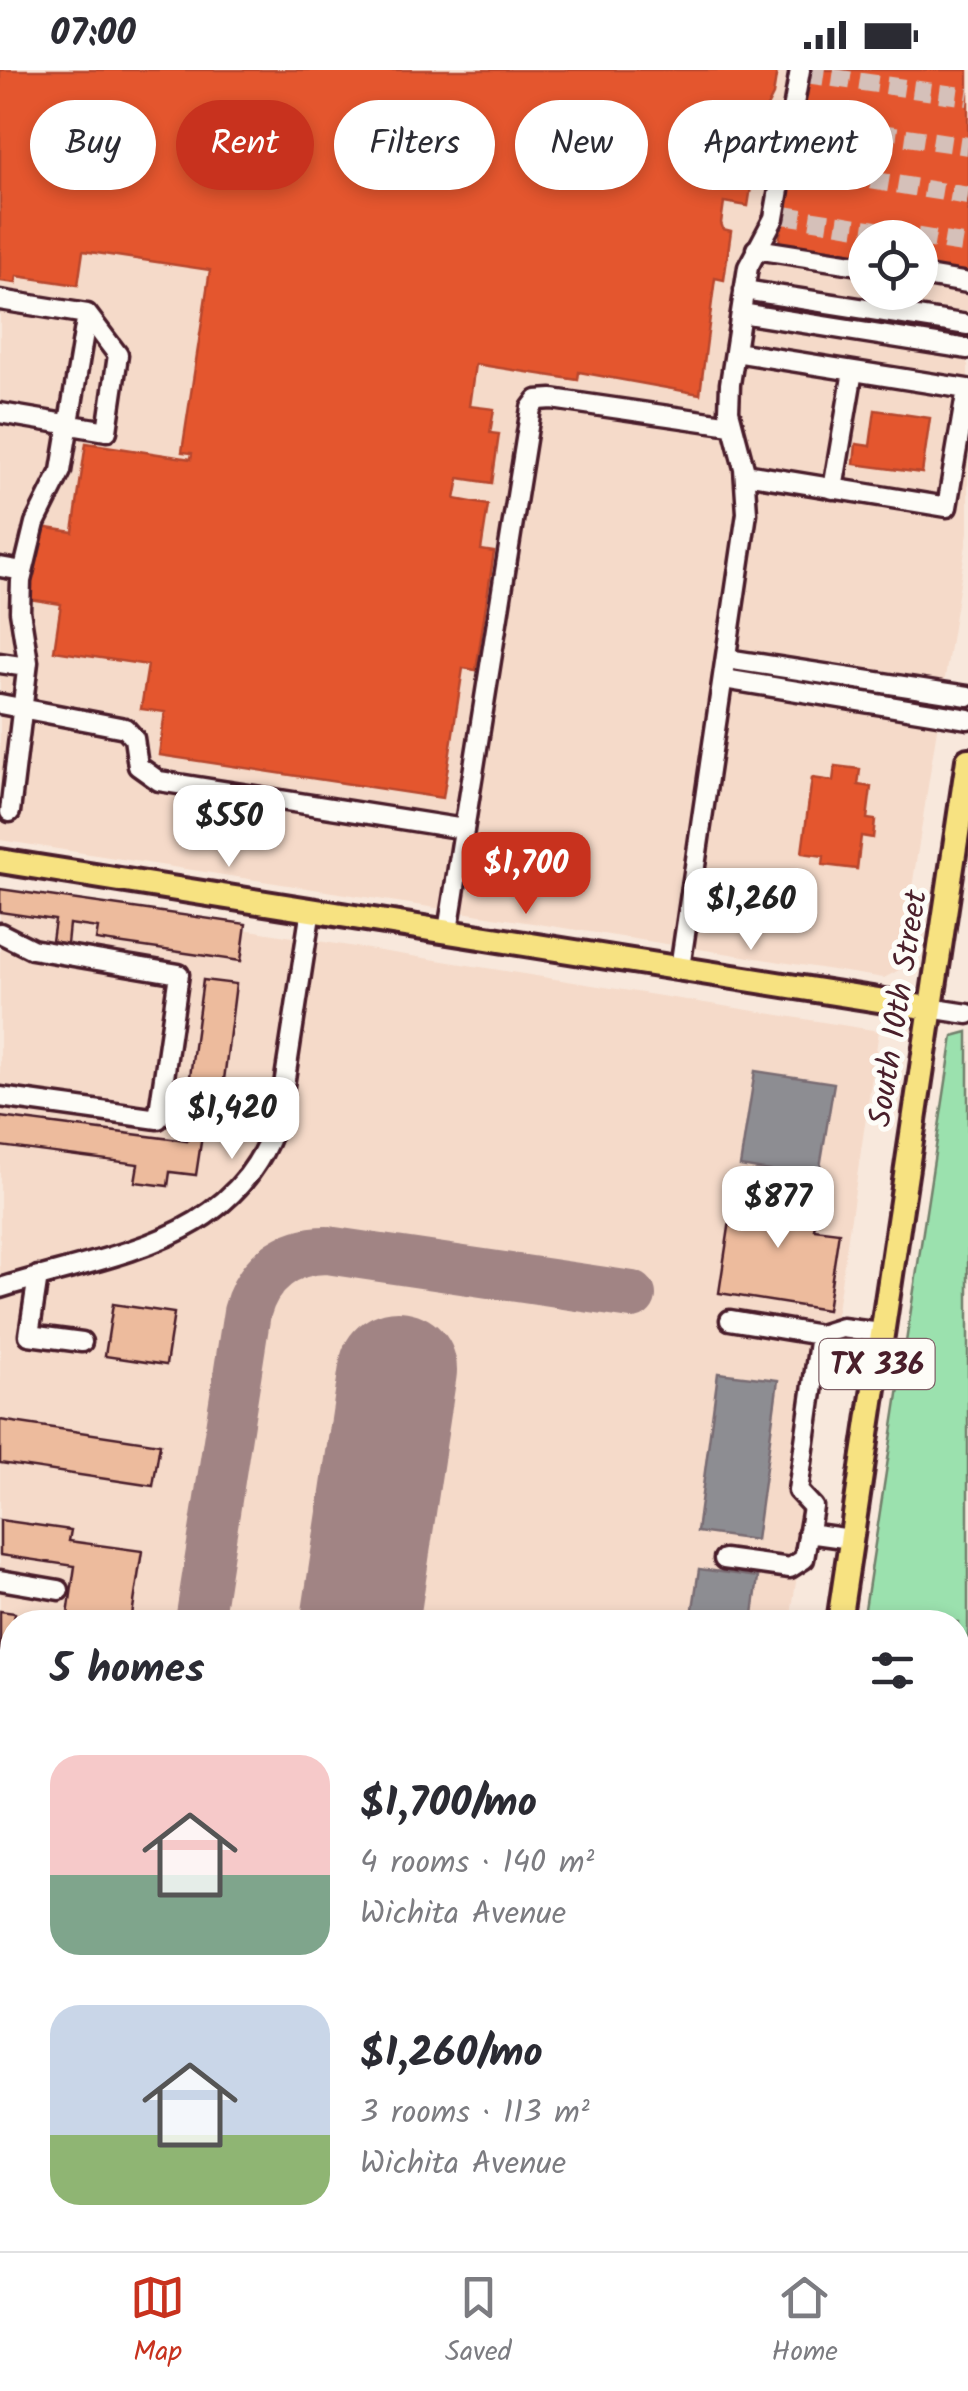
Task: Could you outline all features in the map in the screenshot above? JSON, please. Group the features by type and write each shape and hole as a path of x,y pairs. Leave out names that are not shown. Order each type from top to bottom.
{"main road":[{"name":"South 10th Street","path":"841,1610 930,1008 963,832 968,760"},
{"path":"0,861 930,1008"}],"street":[{"path":"680,968 747,512 745,474 731,425 735,352 744,290 756,249 774,218 800,70"},
{"path":"756,249 848,263"},
{"path":"938,278 968,283"},
{"path":"744,290 968,325"},
{"path":"0,300 87,314 118,355 107,432 0,413"},
{"path":"741,313 968,350"},
{"path":"10,812 27,667 19,597 23,571 34,523 61,471 87,314"},
{"path":"735,352 967,389 947,507 745,474"},
{"path":"833,489 852,371"},
{"path":"448,931 531,408 537,400 552,398 731,425"},
{"path":"0,568 23,571"},
{"path":"727,659 968,696"},
{"path":"0,664 27,667"},
{"path":"724,679 968,719"},
{"path":"0,704 126,728 134,738 138,766 159,781 464,829"},
{"path":"0,1288 156,1241 196,1223 228,1202 256,1170 273,1135 281,1104 311,909"},
{"path":"0,933 32,949 178,974 158,1119 0,1097"},
{"path":"930,1008 968,1014"},
{"path":"38,1276 29,1334 82,1342"},
{"path":"730,1320 820,1334 842,1328 882,1333"},
{"path":"724,1558 790,1568 804,1560 813,1507 798,1491 820,1334"},
{"path":"808,1534 851,1539"},
{"path":"0,1580 59,1590"}],"shaded area":[{"path":"0,70 968,70 968,532 899,970 884,978 0,840"},
{"path":"0,890 879,1031 792,1610 0,1610"}],"green space":[{"path":"968,1032 968,1610 865,1610 953,1036"}],"building: Shops":[{"path":"0,70 777,70 770,100 668,100 668,190 751,190 748,206 724,202 721,223 723,229 731,231 724,280 715,278 700,394 579,372 578,380 475,364 469,406 494,409 490,433 499,434 492,483 459,478 455,499 488,505 481,550 494,552 476,670 463,668 443,798 159,755 165,712 141,709 148,665 54,651 61,604 29,599 41,527 73,532 86,443 191,459 192,453 182,452 210,270 83,251 78,285 17,276 16,283 0,281"},
{"path":"807,70 968,70 968,272 938,268 938,220 848,220 848,253 779,242 787,190 893,190 893,100 802,100"},
{"path":"875,410 930,418 922,473 854,464 856,444 870,446"},
{"path":"835,766 860,769 858,785 871,787 867,819 875,820 873,838 861,836 857,869 823,865 824,856 802,853 812,778 833,781"}],"building: Industry":[{"path":"755,1071 834,1083 818,1179 740,1166"},
{"path":"718,1373 778,1380 756,1540 697,1532"},
{"path":"699,1569 758,1577 754,1610 693,1610"}],"building: Other":[{"path":"0,889 246,924 241,961 96,940 98,928 69,924 67,944 52,941 55,920 0,912"},
{"path":"203,980 236,984 221,1104 187,1099"},
{"path":"0,1117 187,1141 189,1127 203,1129 196,1175 170,1172 168,1186 135,1182 138,1164 0,1146"},
{"path":"735,1188 819,1201 814,1229 839,1232 827,1310 719,1293"},
{"path":"113,1304 174,1313 166,1365 105,1356"},
{"path":"0,1420 160,1444 153,1486 0,1463"},
{"path":"0,1520 71,1530 69,1541 142,1551 133,1610 69,1610 75,1566 0,1555"}],"taxiway":[{"path":"201,1610 247,1312 258,1286 276,1267 299,1254 327,1250 632,1295"}],"runway":[{"path":"362,1610 398,1370"}],"tunnel":[{"path":"806,74 968,97"},
{"path":"893,135 968,146"},
{"path":"893,184 968,196"},
{"path":"784,215 968,245"}]}
